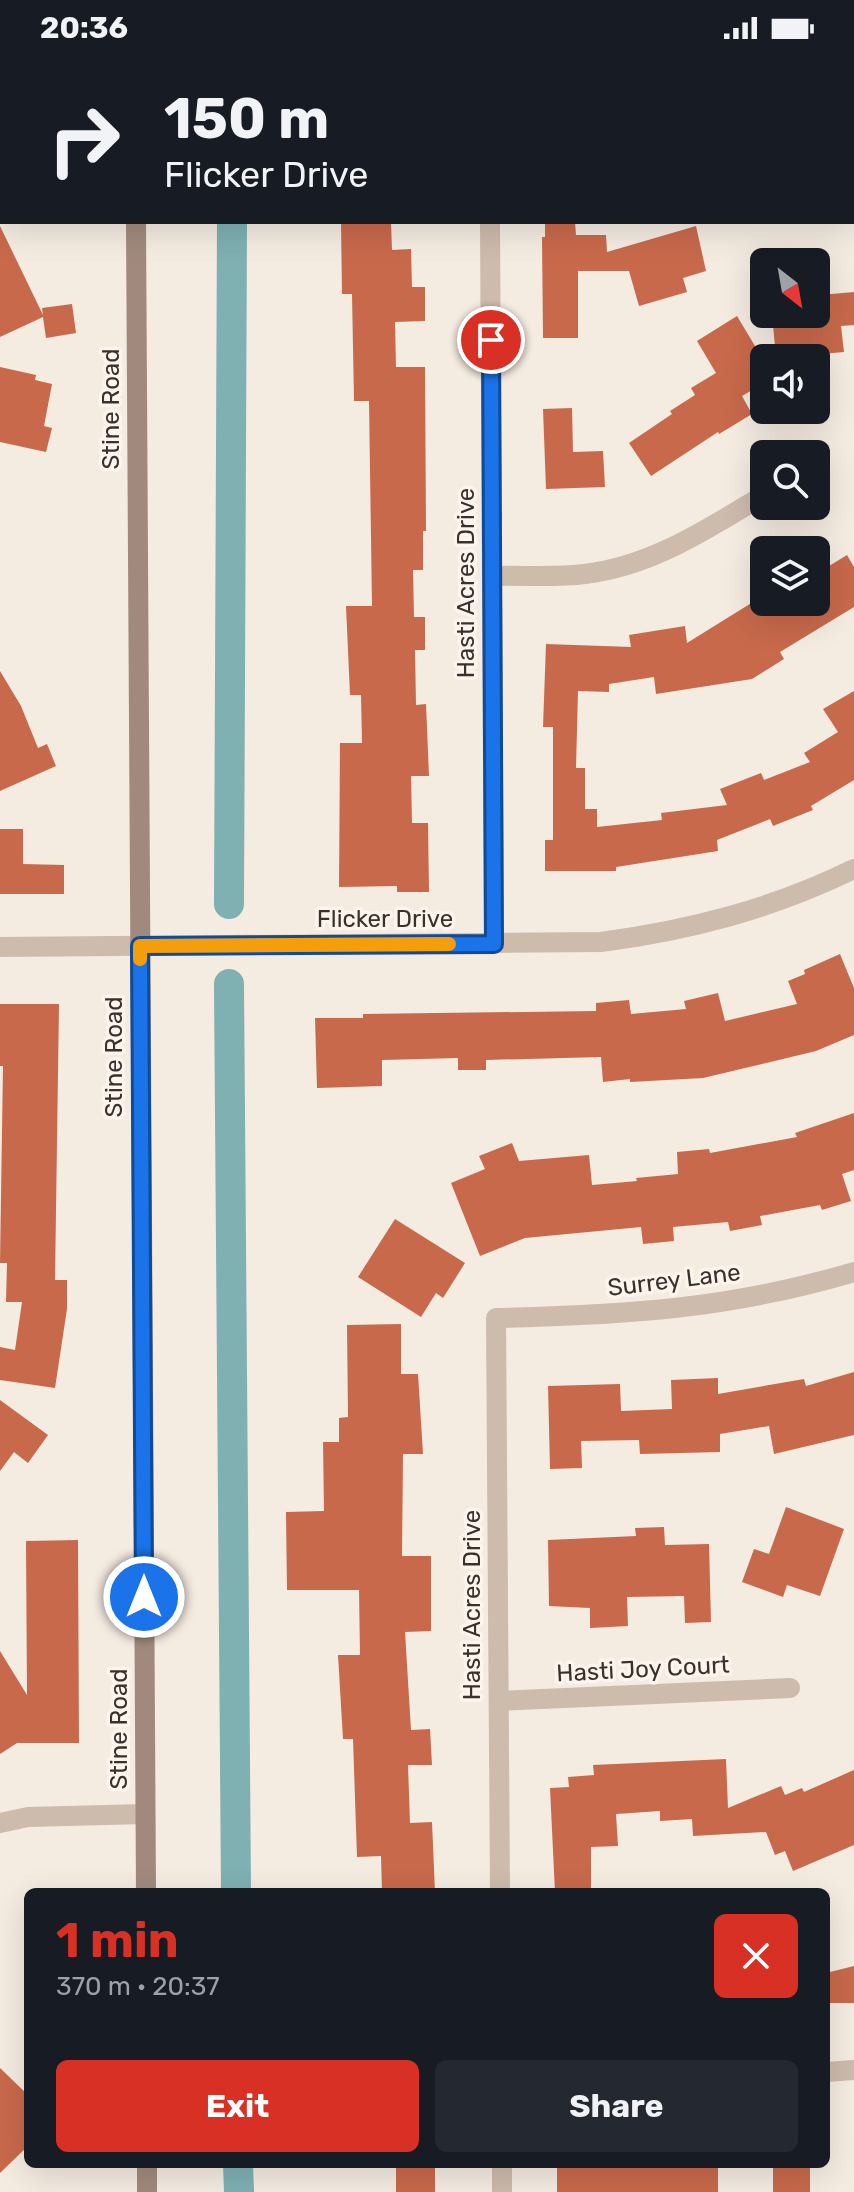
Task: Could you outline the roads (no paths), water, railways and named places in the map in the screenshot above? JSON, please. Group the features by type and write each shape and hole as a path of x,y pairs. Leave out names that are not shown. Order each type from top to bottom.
{"street":[{"name":"Stine Road","path":"136,224 146,1888"},
{"name":"Hasti Acres Drive","path":"490,224 494,944"},
{"path":"492,576 584,574 625,567 680,545 750,503"},
{"name":"Flicker Drive","path":"0,947 601,942 666,934 756,910 854,869"},
{"name":"Surrey Lane","path":"496,1318 629,1315 715,1305 800,1288 854,1272"},
{"name":"Hasti Acres Drive","path":"496,1318 500,1888"},
{"name":"Hasti Joy Court","path":"499,1701 790,1688"},
{"path":"0,1823 28,1817 145,1814"},
{"path":"830,2072 854,2070"},
{"path":"147,2168 147,2192"},
{"path":"502,2168 502,2192"}],"waterway":[{"path":"229,904 232,224"},
{"path":"229,984 236,1888"},
{"path":"238,2168 239,2192"}]}
